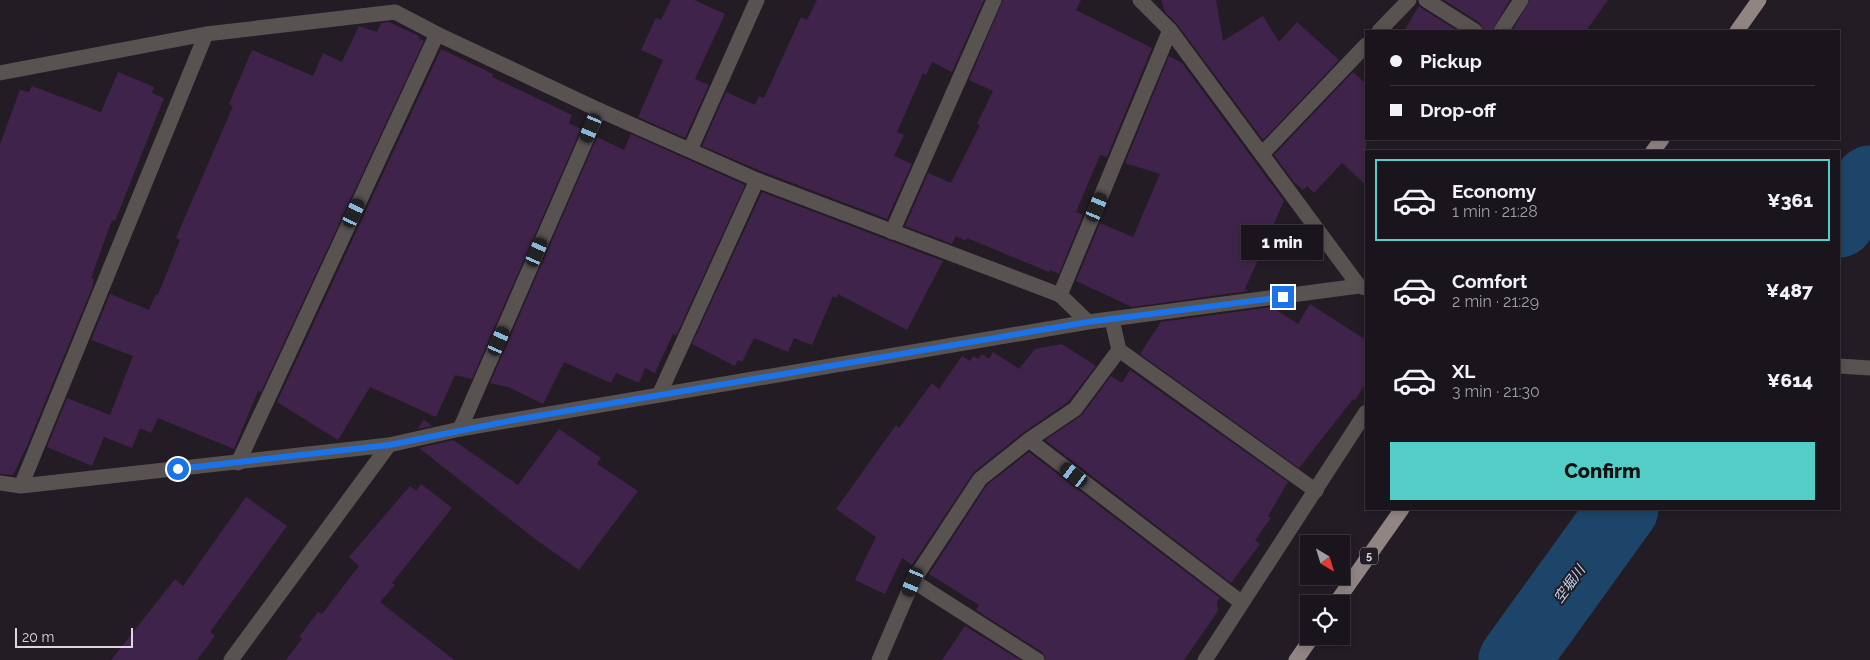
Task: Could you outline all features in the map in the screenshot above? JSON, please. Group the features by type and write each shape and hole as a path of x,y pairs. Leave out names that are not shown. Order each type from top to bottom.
{"main road":[{"path":"1738,30 1759,0"},
{"name":"5","path":"1342,595 1401,510"},
{"path":"1296,660 1307,645"}],"street":[{"path":"690,150 757,0"},
{"path":"892,232 994,0"},
{"path":"0,483 21,486 389,445 460,430 659,394 1088,322 1363,287 1170,30 1140,0"},
{"path":"1380,30 1409,0"},
{"path":"1426,0 1473,30"},
{"path":"1502,30 1521,0"},
{"path":"0,73 206,34 395,12 437,34 599,110 757,180 1060,296 1088,322"},
{"path":"1060,296 1170,30"},
{"path":"21,486 206,34"},
{"path":"238,463 437,34"},
{"path":"1262,154 1365,46"},
{"path":"460,430 599,110"},
{"path":"659,394 757,180"},
{"path":"1112,320 1119,350 1316,490"},
{"path":"879,660 913,582 980,479 1029,440 1075,409 1119,350"},
{"path":"1840,366 1863,368"},
{"path":"1205,660 1365,414"},
{"path":"1029,440 1242,603"},
{"path":"231,660 389,445"},
{"path":"913,582 1037,660"}],"building":[{"path":"671,0 694,0 725,14 695,79 709,85 685,138 638,117 663,60 641,50 656,18 661,20"},
{"path":"817,0 984,0 952,72 932,62 926,75 923,73 897,132 904,135 894,156 912,164 887,219 761,171 702,146 726,92 755,105 759,96 764,98 801,17 807,20"},
{"path":"1003,0 1081,0 1076,10 1152,48 1107,157 1100,155 1076,212 1083,215 1059,274 1050,270 1049,272 967,238 966,241 956,236 952,244 905,226 928,173 951,183 980,125 977,124 993,91 969,80"},
{"path":"1161,0 1216,0 1223,41 1263,16 1279,42 1297,22 1339,60 1263,140 1177,24 1165,12"},
{"path":"1444,0 1510,0 1493,30 1484,30 1480,23"},
{"path":"1530,0 1608,0 1587,30 1513,30"},
{"path":"1419,6 1456,30 1405,30"},
{"path":"389,22 419,36 418,38 424,41 261,392 258,391 234,449 158,418 151,433 140,428 132,448 104,437 92,466 47,447 67,398 110,415 133,356 91,340 110,294 149,310 156,294 158,295 180,240 176,238 233,106 229,104 252,50 313,76 323,53 342,62 359,26 377,32 381,23"},
{"path":"441,49 493,74 492,77 572,115 569,123 581,129 472,379 455,375 436,417 370,387 338,440 277,402"},
{"path":"1169,56 1182,63 1284,201 1245,289 1248,291 1132,307 1076,281 1100,223 1133,237 1160,174 1125,163"},
{"path":"118,72 154,87 152,93 164,98 115,221 112,220 91,278 94,279 92,288 27,446 13,475 0,474 0,144 20,90 29,92 32,86 101,112"},
{"path":"1353,72 1365,83 1365,184 1342,163 1314,193 1307,186 1303,190 1294,182 1274,155"},
{"path":"631,134 745,185 676,336 673,334 655,373 645,368 639,383 616,373 611,383 564,362 543,404 508,387 490,383 597,137 624,150"},
{"path":"762,192 943,261 907,330 838,294 836,298 833,296 812,345 794,338 788,352 754,338 742,362 738,360 735,366 692,344"},
{"path":"1310,304 1365,339 1365,385 1355,400 1353,399 1299,468 1140,354 1161,322 1272,307 1298,324"},
{"path":"1062,344 1096,366 1068,402 1024,432 974,472 912,565 902,558 885,594 855,580 876,537 836,509 896,425 899,428 932,383 939,389 962,356 970,361 973,356 978,359 982,354 989,359 993,352 1019,369 1035,349"},
{"path":"1130,370 1288,482 1268,516 1271,518 1255,540 1260,544 1231,583 1045,440 1082,415 1111,376 1122,383"},
{"path":"424,420 432,426 417,429"},
{"path":"559,429 601,458 597,464 638,491 579,570 535,539 419,448 453,440 518,485"},
{"path":"1029,452 1220,598 1217,602 1218,611 1184,660 1046,660 1042,652 976,610 979,605 929,574 987,485"},
{"path":"421,484 452,508 392,583 395,585 380,602 454,660 286,660 302,639 299,637 318,612 322,614 359,566 349,557 410,486 416,491"},
{"path":"246,497 287,526 210,632 215,636 197,660 111,660 175,579 183,586"},
{"path":"965,626 1020,660 942,660"}],"waterway":[{"name":"空堀川","path":"1840,221 1870,181"},
{"name":"空堀川","path":"1514,660 1622,510"}],"route":[{"path":"178,469 389,445 460,430 659,394 1088,322 1283,297"}]}
